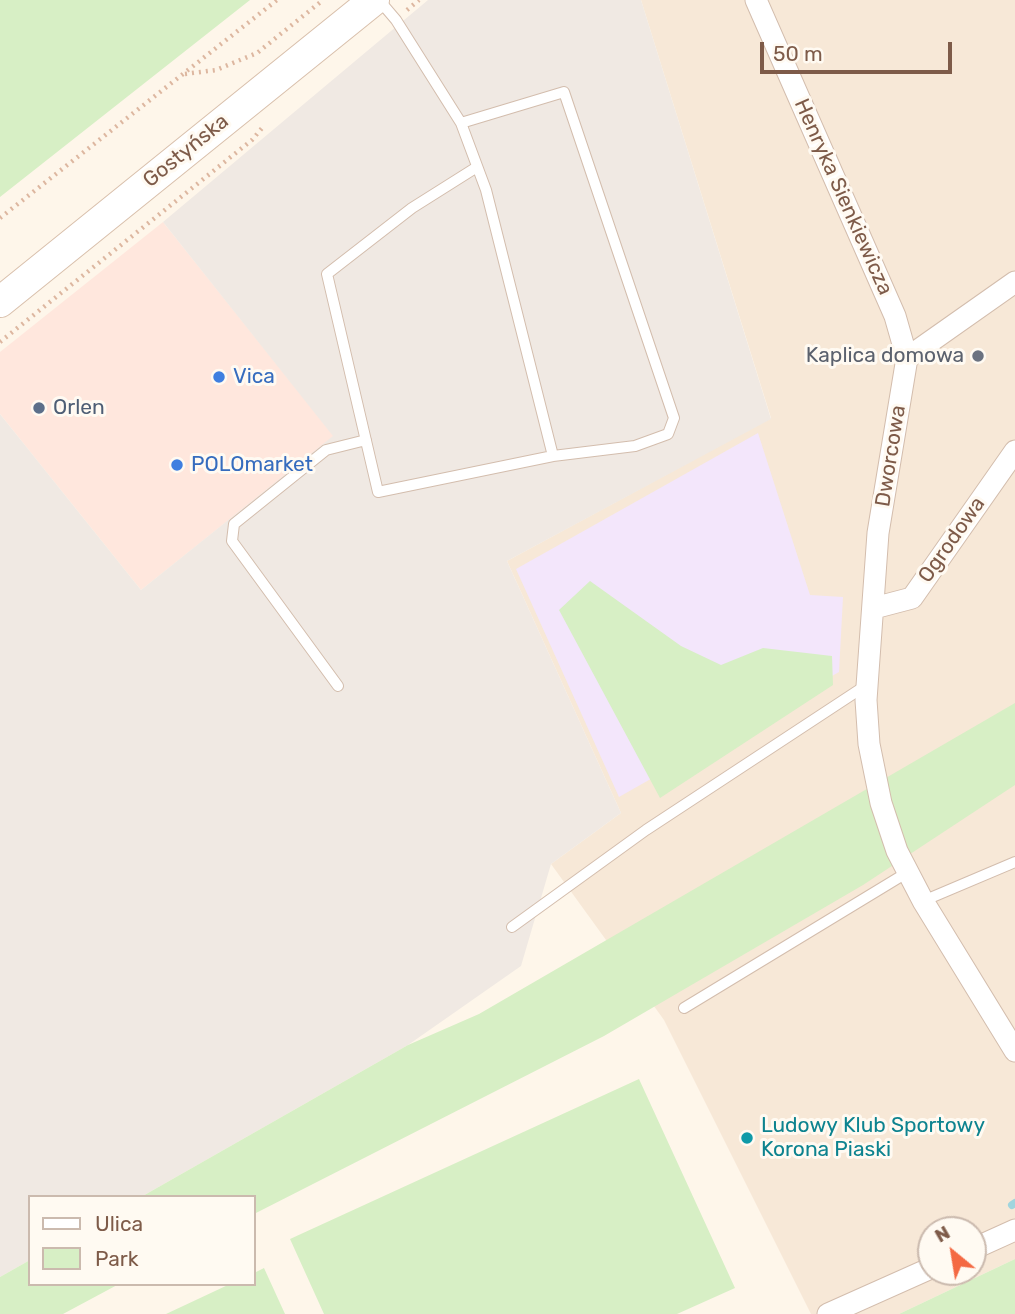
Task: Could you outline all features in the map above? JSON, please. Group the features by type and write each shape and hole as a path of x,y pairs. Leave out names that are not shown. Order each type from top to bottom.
{"street":[{"name":"Gostyńska","path":"0,302 374,0"},
{"name":"Henryka Sienkiewicza","path":"756,0 895,316 907,358"},
{"path":"907,358 1015,282"},
{"name":"Dworcowa","path":"907,358 878,533 867,685 869,744 881,803 897,851 923,901 1015,1051"},
{"name":"Ogrodowa","path":"874,608 912,598 1015,451"},
{"path":"987,1243 1015,1230"},
{"path":"828,1314 917,1274"}],"lane":[{"path":"379,0 396,20 461,123 477,167 541,404 552,456"},
{"path":"461,123 564,92 674,418 668,434 635,446 552,456 378,492 327,274 412,208 477,167"},
{"path":"338,686 232,541 234,524 326,450 366,440"},
{"path":"512,927 646,830 867,685"},
{"path":"923,901 1015,862"},
{"path":"684,1008 908,872"}],"path":[{"path":"0,218 277,0"},
{"path":"182,75 216,71 257,53 323,0"}],"shaded area":[{"path":"428,0 641,0 771,419 507,561 621,813 551,864 521,966 408,1045 145,1195 28,1195 28,1261 0,1277 0,414 141,590 333,436 163,222"},
{"path":"641,0 1015,0 1015,1259 987,1272 987,1216 917,1216 917,1286 958,1286 899,1314 811,1314 664,1020 551,864 621,813 507,561 771,418"},
{"path":"163,222 334,436 141,590 0,414 0,352"},
{"path":"758,433 810,595 843,597 839,672 619,797 516,569"}],"green space":[{"path":"0,0 250,0 0,197"},
{"path":"590,581 681,646 721,665 763,648 832,656 833,685 660,798 559,610"},
{"path":"1015,703 1015,785 863,885 604,1036 256,1213 256,1195 145,1195 408,1045 479,1014"},
{"path":"639,1079 735,1288 677,1314 324,1314 290,1239"},
{"path":"1015,1259 1015,1314 899,1314 958,1286 987,1286 987,1272"},
{"path":"28,1261 28,1286 115,1286 63,1314 0,1314 0,1277"},
{"path":"264,1268 285,1314 166,1314 226,1286 256,1286 256,1272"}],"place":[{"name":"Kaplica domowa","path":"978,356"},
{"name":"Vica","path":"219,377"},
{"name":"Orlen","path":"39,408"},
{"name":"POLOmarket","path":"177,465"},
{"name":"Ludowy Klub Sportowy Korona Piaski","path":"747,1138"}]}
